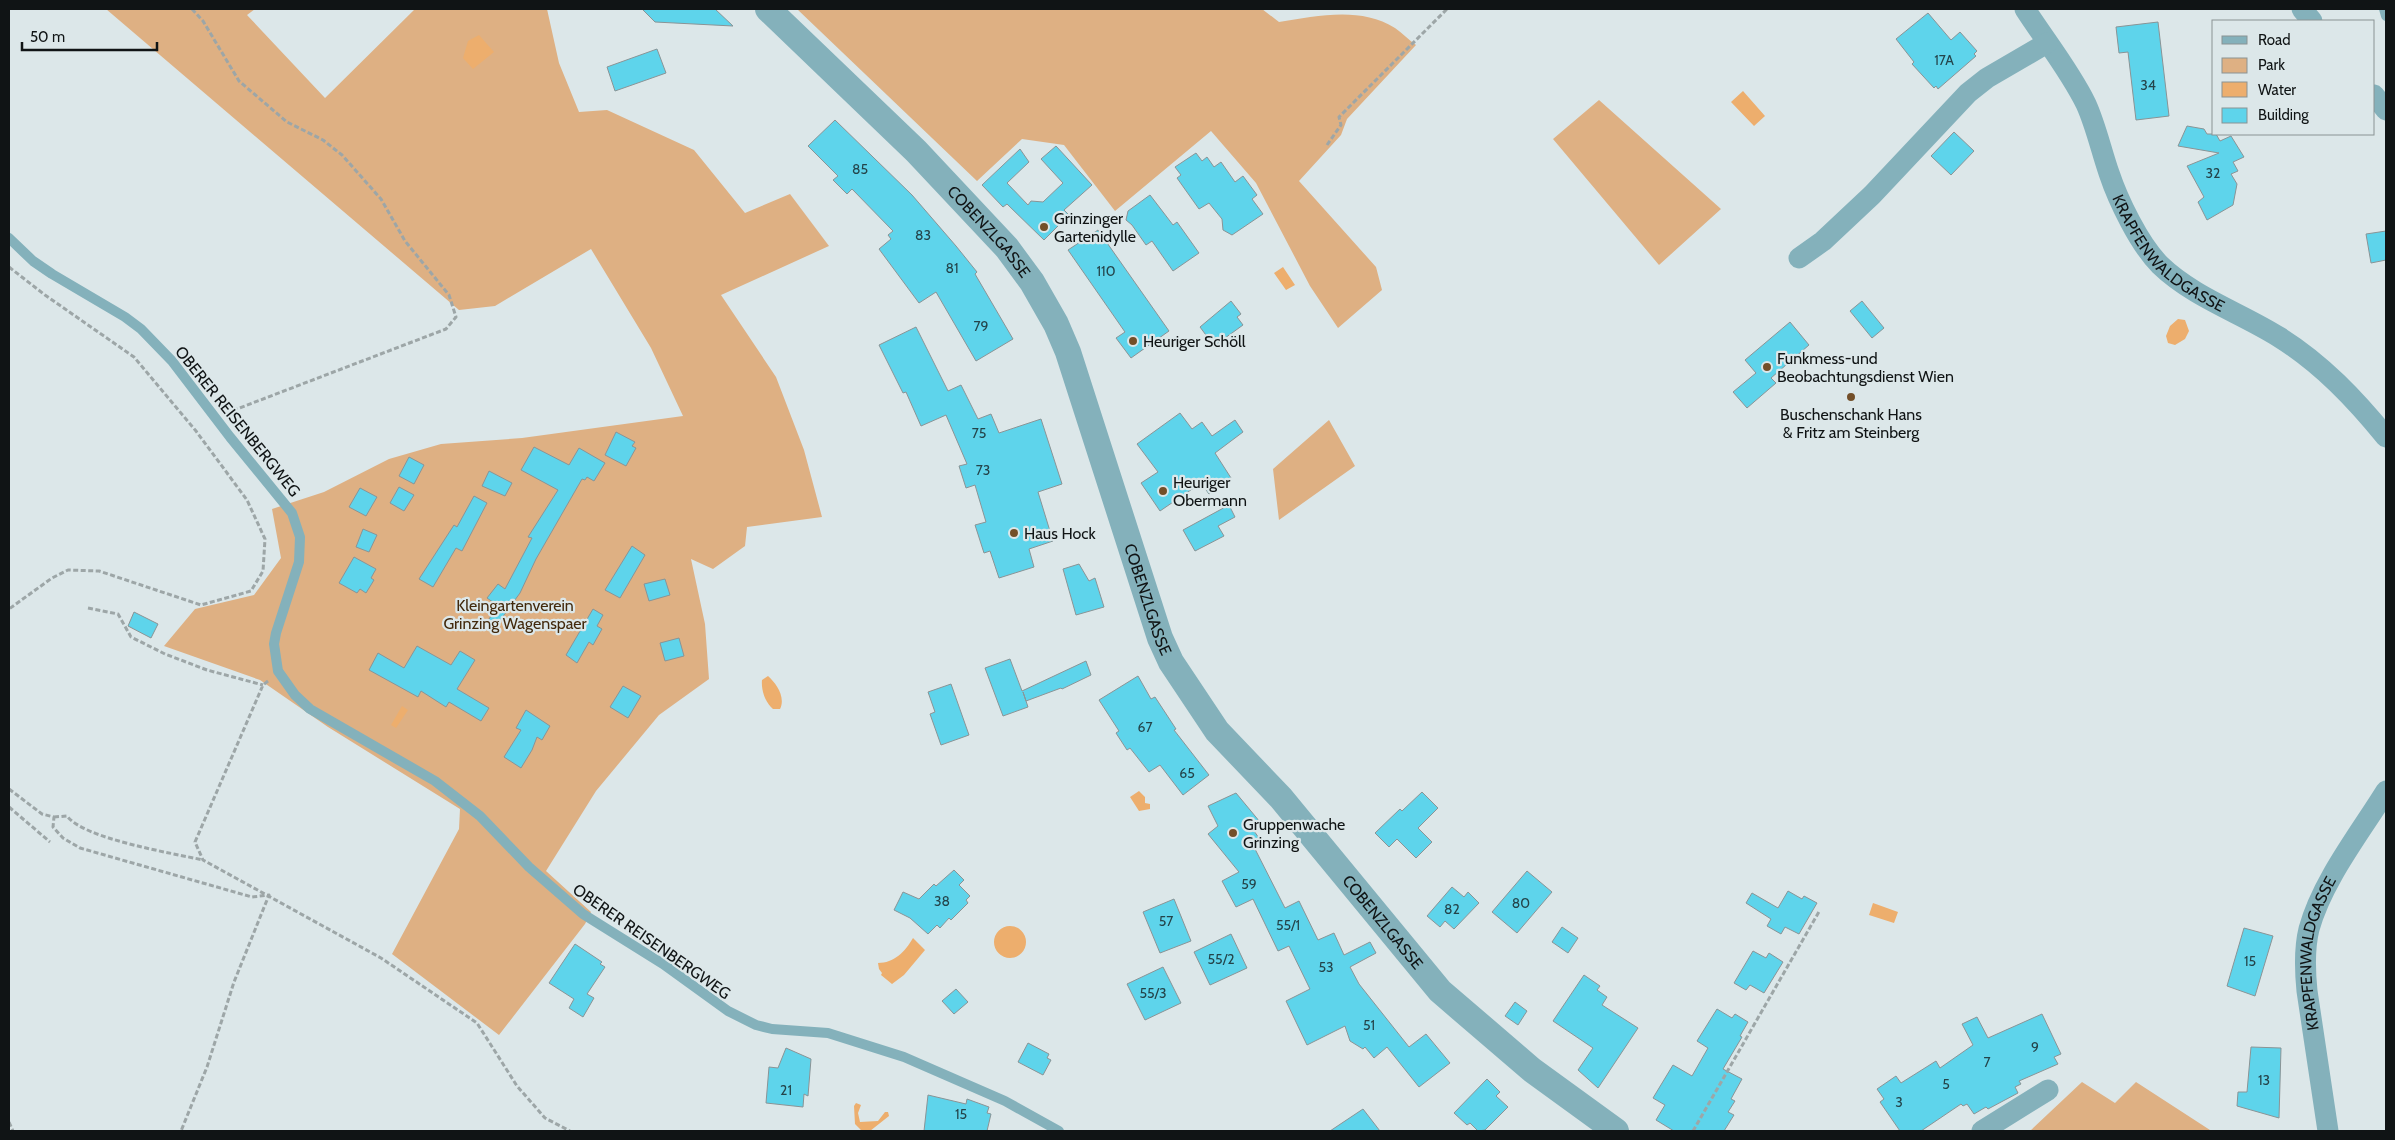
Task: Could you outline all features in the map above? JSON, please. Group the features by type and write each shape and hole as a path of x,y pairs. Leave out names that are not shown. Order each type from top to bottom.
{"street":[{"name":"COBENZLGASSE","path":"768,9 916,151 1007,248 1032,282 1056,324 1068,352 1160,638 1175,669 1217,731 1287,805 1440,991 1532,1070 1616,1131"},
{"name":"KRAPFENWALDGASSE","path":"2025,9 2078,88 2087,106 2109,175 2141,241 2149,252 2178,279 2280,337 2319,366 2344,388 2386,438"},
{"path":"2302,9 2311,20"},
{"path":"1799,258 1824,241 1872,195 1968,93 1987,78 2047,43"},
{"path":"2375,96 2386,110"},
{"name":"KRAPFENWALDGASSE","path":"2328,1131 2307,991 2305,968 2309,930 2328,883 2386,791"},
{"path":"1982,1131 2048,1090"}],"lane":[{"path":"2384,9 2386,16"},
{"name":"OBERER REISENBERGWEG","path":"9,238 33,261 125,316 141,329 172,361 215,418 292,513 300,537 299,562 280,617 274,644 278,671 295,695 310,709 435,781 480,816 529,867 583,914 663,964 728,1012 756,1025 772,1029 828,1032 904,1057 1005,1102 1059,1131"}],"path":[{"path":"192,9 202,21 239,81 287,122 323,140 342,155 381,199 405,241 449,295 456,318 446,329 215,418"},
{"path":"1327,145 1341,126 1339,117 1447,9"},
{"path":"9,267 45,296 134,357 196,431 246,500 265,539 263,571 251,591 201,605 99,572 68,570 52,578 9,609"},
{"path":"88,608 118,614 131,637 164,654 207,670 263,685"},
{"path":"202,860 195,842 263,685 278,671"},
{"path":"9,789 42,814 54,817 68,816 72,822 95,834 202,860 381,958 477,1023 517,1086 545,1118 570,1131"},
{"path":"9,807 50,842"},
{"path":"54,817 53,827 63,838 80,848 252,897 269,895"},
{"path":"181,1131 207,1066 234,982 269,895"},
{"path":"1693,1131 1820,910"},
{"path":"9,1122 13,1131"}],"green space":[{"name":"Kleingartenverein Grinzing Wagenspaer","path":"106,9 255,9 247,15 325,98 415,9 547,9 559,63 579,112 607,110 694,150 745,213 790,194 829,246 721,295 776,377 804,450 822,517 747,527 745,546 713,569 691,559 705,624 709,679 659,715 596,791 546,871 591,912 585,924 499,1035 392,954 459,829 460,809 328,727 260,680 164,646 195,609 254,595 281,558 272,509 324,492 389,459 441,444 522,438 683,416 651,348 591,249 495,306 459,310"},
{"path":"797,9 1262,9 1279,22 1323,15 1353,15 1382,21 1395,28 1416,45 1347,119 1341,135 1299,181 1376,267 1382,290 1338,328 1310,286 1256,183 1211,131 1115,211 1064,145 1022,139 977,181"},
{"path":"1599,100 1721,209 1659,265 1553,139"},
{"path":"1329,420 1355,466 1279,520 1273,469"},
{"path":"2082,1082 2115,1103 2136,1082 2210,1130 2030,1131"}],"water":[{"path":"479,35 494,52 473,69 463,58 468,41"},
{"path":"1743,91 1765,116 1754,126 1731,102"},
{"path":"1283,267 1295,285 1286,290 1274,273"},
{"path":"2178,319 2185,320 2189,331 2185,339 2175,345 2168,343 2166,336 2170,326"},
{"path":"768,676 777,686 781,695 782,704 780,709 773,709 764,696 762,680"},
{"path":"402,706 408,710 396,728 391,725"},
{"path":"1139,791 1145,797 1145,803 1150,804 1150,809 1139,811 1130,797"},
{"path":"1873,903 1898,912 1894,923 1869,915"},
{"path":"1010,926 1022,930 1026,942 1022,954 1010,958 998,954 994,942 998,930"},
{"path":"913,938 925,950 904,975 892,984 881,975 878,963 894,959 906,948"},
{"path":"856,1103 861,1105 858,1113 860,1122 878,1121 885,1112 888,1112 889,1116 870,1131 861,1130 855,1124 854,1106"}],"building":[{"path":"642,9 715,9 733,26 655,22"},
{"path":"1928,13 1951,40 1960,32 1977,51 1974,54 1976,56 1938,89 1936,86 1934,88 1912,64 1914,62 1896,39"},
{"path":"2158,22 2169,116 2136,120 2128,52 2119,53 2116,27"},
{"path":"657,49 666,73 615,91 607,67"},
{"path":"835,120 912,195 956,246 977,272 975,274 1013,339 976,361 936,292 919,303 879,249 891,239 888,235 893,231 852,189 847,194 833,180 838,176 808,146"},
{"path":"2187,126 2204,129 2207,134 2217,135 2220,141 2231,136 2244,157 2233,162 2238,171 2231,174 2237,184 2233,205 2207,220 2198,202 2204,197 2187,166 2219,153 2178,146"},
{"path":"1954,132 1974,151 1951,175 1931,156"},
{"path":"1056,146 1092,185 1064,210 1069,215 1044,240 1007,204 1003,207 982,185 1020,149 1029,162 1007,183 1028,205 1031,201 1043,202 1063,183 1041,159"},
{"path":"1196,153 1202,161 1207,157 1214,167 1221,162 1235,182 1243,176 1257,195 1252,199 1263,214 1232,235 1223,230 1222,219 1209,203 1199,209 1177,178 1181,175 1175,167"},
{"path":"1150,195 1173,225 1177,222 1199,253 1173,271 1152,241 1146,245 1132,225 1126,220 1128,211"},
{"path":"1098,230 1169,331 1131,358 1116,338 1125,332 1068,250"},
{"path":"2386,231 2386,260 2371,263 2366,234"},
{"path":"1231,301 1241,314 1237,317 1243,325 1214,346 1200,327"},
{"path":"1862,301 1884,328 1872,338 1850,311"},
{"name":"Funkmess-und Beobachtungsdienst Wien","path":"1790,322 1809,345 1771,378 1776,383 1747,408 1733,392 1756,373 1745,360"},
{"path":"916,327 948,391 961,385 978,419 991,414 999,433 1041,419 1062,484 1038,492 1053,541 1029,549 1034,567 999,578 990,551 984,553 975,525 986,522 975,485 966,488 959,466 967,464 946,415 921,426 906,392 903,393 879,345"},
{"path":"1180,413 1192,429 1202,422 1212,436 1235,420 1243,432 1215,453 1231,478 1209,494 1201,483 1160,511 1141,483 1158,472 1137,444"},
{"path":"616,432 635,442 632,446 636,448 626,466 605,455"},
{"path":"534,447 569,465 579,448 605,463 594,481 587,477 585,480 582,479 536,559 520,593 496,626 488,621 497,605 487,598 498,584 505,589 532,538 528,537 558,490 521,470"},
{"path":"409,457 424,465 414,484 399,476"},
{"path":"489,471 512,483 505,496 482,486"},
{"path":"399,487 414,495 404,511 390,503"},
{"path":"360,488 377,497 366,516 349,507"},
{"path":"474,496 487,503 462,551 456,548 433,587 419,579 454,525 457,527"},
{"path":"1229,505 1235,517 1218,526 1224,536 1195,551 1183,530"},
{"path":"363,529 377,535 369,552 356,547"},
{"path":"632,546 645,555 620,598 605,590"},
{"path":"354,557 376,569 371,578 374,580 366,593 360,589 357,593 339,583"},
{"path":"1079,564 1089,581 1095,578 1104,607 1076,615 1063,569"},
{"path":"665,579 670,595 649,601 644,584"},
{"path":"593,609 603,615 597,626 602,629 593,645 589,642 577,663 566,655"},
{"path":"134,612 158,624 151,638 128,626"},
{"path":"679,638 684,656 665,661 660,643"},
{"path":"417,646 451,665 460,651 475,660 457,689 489,708 481,721 449,702 446,707 421,691 418,697 369,670 378,653 404,668"},
{"path":"1010,659 1022,691 1086,661 1091,675 1062,689 1026,701 1028,707 1003,716 985,668"},
{"path":"1138,676 1151,699 1155,697 1176,729 1174,730 1209,775 1183,795 1160,765 1149,772 1130,748 1127,750 1116,733 1119,731 1099,700"},
{"path":"951,684 969,735 941,745 930,714 935,712 928,692"},
{"path":"623,686 641,696 628,718 610,707"},
{"path":"526,710 550,726 542,740 537,737 532,750 521,768 504,757 521,730 516,728"},
{"path":"1422,792 1438,808 1418,828 1432,842 1416,858 1397,839 1389,847 1375,833 1400,809 1402,811"},
{"path":"1236,793 1260,822 1252,828 1261,841 1254,847 1285,908 1299,901 1318,940 1334,933 1344,955 1370,942 1376,953 1350,967 1359,984 1409,1047 1426,1034 1450,1063 1419,1087 1387,1047 1374,1058 1365,1047 1363,1049 1350,1041 1345,1026 1307,1045 1286,1001 1310,989 1289,946 1278,951 1253,899 1236,907 1222,881 1239,872 1208,834 1218,826 1208,806"},
{"path":"954,870 964,880 959,885 970,896 966,900 968,903 940,928 937,925 928,934 910,918 894,910 903,892 919,899 934,884 936,886"},
{"path":"1527,871 1552,892 1517,933 1492,912"},
{"path":"1452,887 1464,897 1468,892 1479,903 1454,929 1445,921 1440,927 1427,916"},
{"path":"1788,891 1802,899 1804,896 1817,903 1799,934 1785,927 1781,934 1767,926 1771,919 1746,903 1752,893 1778,908"},
{"path":"1174,899 1191,941 1160,953 1143,912"},
{"path":"1562,927 1578,938 1568,953 1552,942"},
{"path":"2244,928 2273,936 2255,996 2227,986"},
{"path":"1231,934 1247,968 1210,985 1194,952"},
{"path":"575,944 602,962 600,964 605,967 587,994 594,998 583,1017 569,1008 574,999 549,983"},
{"path":"1753,951 1766,958 1769,953 1783,962 1764,993 1750,985 1746,990 1734,983"},
{"path":"1163,967 1181,1003 1145,1020 1127,984"},
{"path":"1584,975 1600,986 1597,990 1607,997 1602,1005 1638,1028 1598,1088 1578,1070 1593,1048 1553,1021"},
{"path":"956,989 968,1002 954,1014 942,1001"},
{"path":"1515,1002 1527,1011 1518,1025 1505,1016"},
{"path":"1717,1009 1732,1018 1735,1014 1748,1022 1740,1036 1742,1037 1723,1069 1742,1079 1731,1099 1735,1101 1728,1112 1734,1115 1724,1131 1674,1131 1656,1120 1665,1105 1653,1098 1673,1065 1692,1076 1708,1048 1697,1041"},
{"path":"2042,1014 2061,1054 2054,1057 2058,1064 2019,1081 2021,1084 2015,1087 2018,1093 1988,1109 1986,1107 1974,1114 1967,1104 1963,1106 1961,1104 1921,1131 1900,1131 1880,1102 1884,1099 1877,1089 1896,1076 1901,1083 1936,1061 1940,1068 1973,1045 1962,1024 1977,1017 1988,1038"},
{"path":"1028,1043 1049,1054 1047,1058 1051,1060 1043,1075 1018,1062"},
{"path":"2251,1047 2281,1048 2279,1118 2237,1106 2238,1092 2247,1092"},
{"path":"786,1048 811,1059 808,1096 804,1094 803,1107 766,1103 769,1067 778,1068"},
{"path":"1487,1079 1500,1092 1496,1096 1508,1107 1485,1130 1478,1131 1470,1123 1467,1125 1454,1113"},
{"path":"928,1095 966,1104 967,1099 989,1107 987,1113 991,1114 987,1131 924,1131"},
{"path":"1363,1109 1380,1131 1330,1131"}],"place":[{"name":"Grinzinger Gartenidylle","path":"1044,227"},
{"name":"Heuriger Schöll","path":"1133,341"},
{"name":"Funkmess-und Beobachtungsdienst Wien","path":"1767,367"},
{"name":"Buschenschank Hans & Fritz am Steinberg","path":"1851,397"},
{"name":"Heuriger Obermann","path":"1163,491"},
{"name":"Haus Hock","path":"1014,533"},
{"name":"Gruppenwache Grinzing","path":"1233,833"}]}
